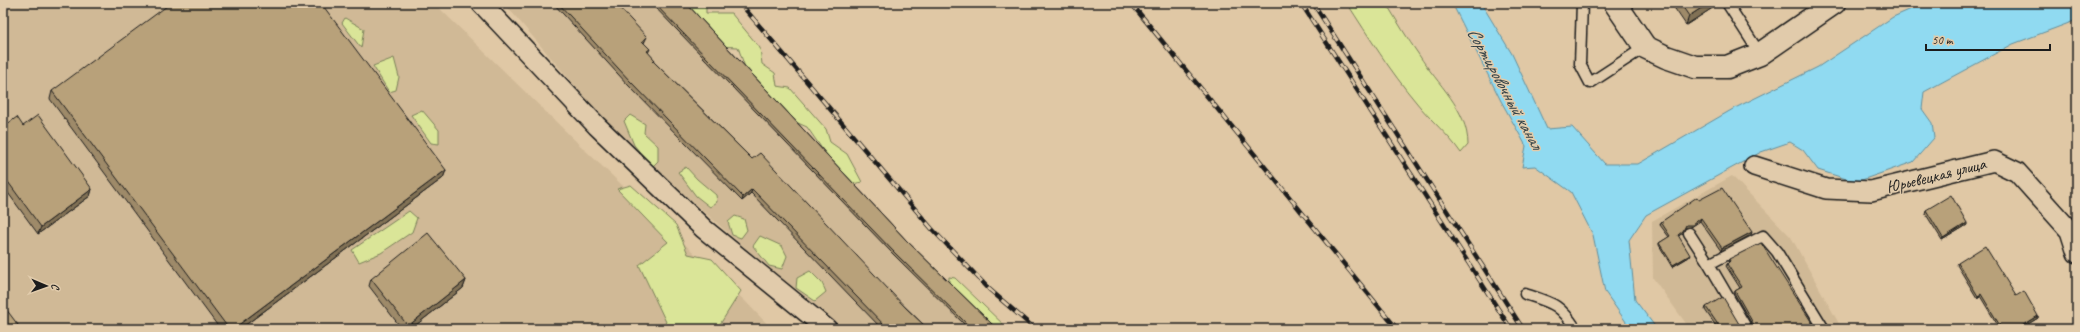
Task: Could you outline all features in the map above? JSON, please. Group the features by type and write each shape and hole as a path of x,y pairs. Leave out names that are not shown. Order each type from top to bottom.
{"street":[{"path":"481,3 597,126 704,230 827,329"},
{"path":"1615,3 1645,47 1666,57 1695,67 1727,66 1760,54 1834,3"},
{"name":"Юрьевецкая улица","path":"1754,166 1826,189 1871,191 1994,160 2018,172 2074,229 2077,253"}],"lane":[{"path":"1582,3 1580,64 1590,84 1645,47"},
{"path":"1727,3 1760,54"},
{"path":"1689,233 1747,329"},
{"path":"1709,264 1763,236 1777,252 1824,329"},
{"path":"1525,294 1554,303 1568,316 1576,329"}],"shaded area":[{"path":"3,3 434,3 586,151 745,301 772,329 3,329"},
{"path":"504,3 683,3 905,243 993,329 837,329 617,135"},
{"path":"1732,176 1791,237 1842,329 1690,329 1653,278 1652,221"}],"green space":[{"path":"687,3 706,3 706,13 731,13 760,48 762,64 775,73 777,86 790,88 826,129 830,142 847,154 862,182 847,185 807,127 784,117 749,79 738,47 715,46 696,29"},
{"path":"1347,3 1386,3 1426,66 1450,97 1463,120 1467,132 1468,145 1461,153 1406,90 1380,54"},
{"path":"345,18 364,29 361,48 342,23"},
{"path":"394,58 399,77 396,90 389,92 373,66"},
{"path":"422,110 439,130 439,144 431,143 411,115"},
{"path":"630,115 645,124 644,133 658,146 658,161 652,167 634,145 624,121"},
{"path":"686,167 697,179 716,195 717,202 710,207 696,196 678,172"},
{"path":"631,185 676,225 688,254 712,259 741,291 717,329 659,329 666,322 639,265 668,242 617,189"},
{"path":"409,211 417,218 412,232 381,253 359,262 352,250"},
{"path":"735,216 744,219 747,230 741,238 732,235 728,222"},
{"path":"760,236 782,246 787,256 782,269 769,266 753,246"},
{"path":"810,271 822,283 826,292 815,301 796,288 797,278"},
{"path":"949,277 955,278 1008,329 984,329 949,294"}],"water":[{"name":"Сортировочный канал","path":"1452,3 1481,3 1512,54 1547,129 1572,127 1605,164 1638,164 1733,109 1818,67 1893,17 1925,3 2077,3 2077,20 2013,44 1924,92 1922,109 1932,123 1934,138 1913,162 1856,182 1818,170 1803,150 1790,142 1761,152 1646,215 1629,240 1635,300 1657,329 1631,329 1605,292 1593,235 1571,192 1535,166 1522,167 1526,146 1501,101"}],"building":[{"path":"171,3 321,3 446,170 233,329 229,329 52,91"},
{"path":"558,3 615,3 647,37 642,41 650,49 647,51 655,60 653,61 752,159 760,153 906,308 928,329 888,329 752,189 743,197 630,81"},
{"path":"654,3 686,3 906,240 997,329 972,329 894,252"},
{"path":"1680,3 1709,3 1689,16"},
{"path":"38,115 92,189 41,227 3,175 3,127 17,117 23,126"},
{"path":"1722,188 1752,232 1722,248 1701,218 1692,225 1686,225 1683,231 1678,235 1690,255 1673,265 1659,243 1670,236 1661,222 1697,197 1699,200"},
{"path":"1951,195 1967,223 1943,238 1926,210"},
{"path":"428,233 466,280 408,326 371,279"},
{"path":"1761,243 1816,329 1754,329 1753,323 1735,291 1742,287 1727,264 1730,261 1729,259"},
{"path":"1985,246 2016,296 2024,291 2038,316 2017,329 2002,329 1981,294 1978,296 1958,263"},
{"path":"1723,297 1742,329 1721,329 1706,307"},
{"path":"3,305 21,329 3,329"}],"railway":[{"path":"740,3 932,229 989,289 1035,329"},
{"path":"1131,3 1397,329"},
{"path":"1301,3 1511,329"},
{"path":"1313,3 1523,329"}]}
